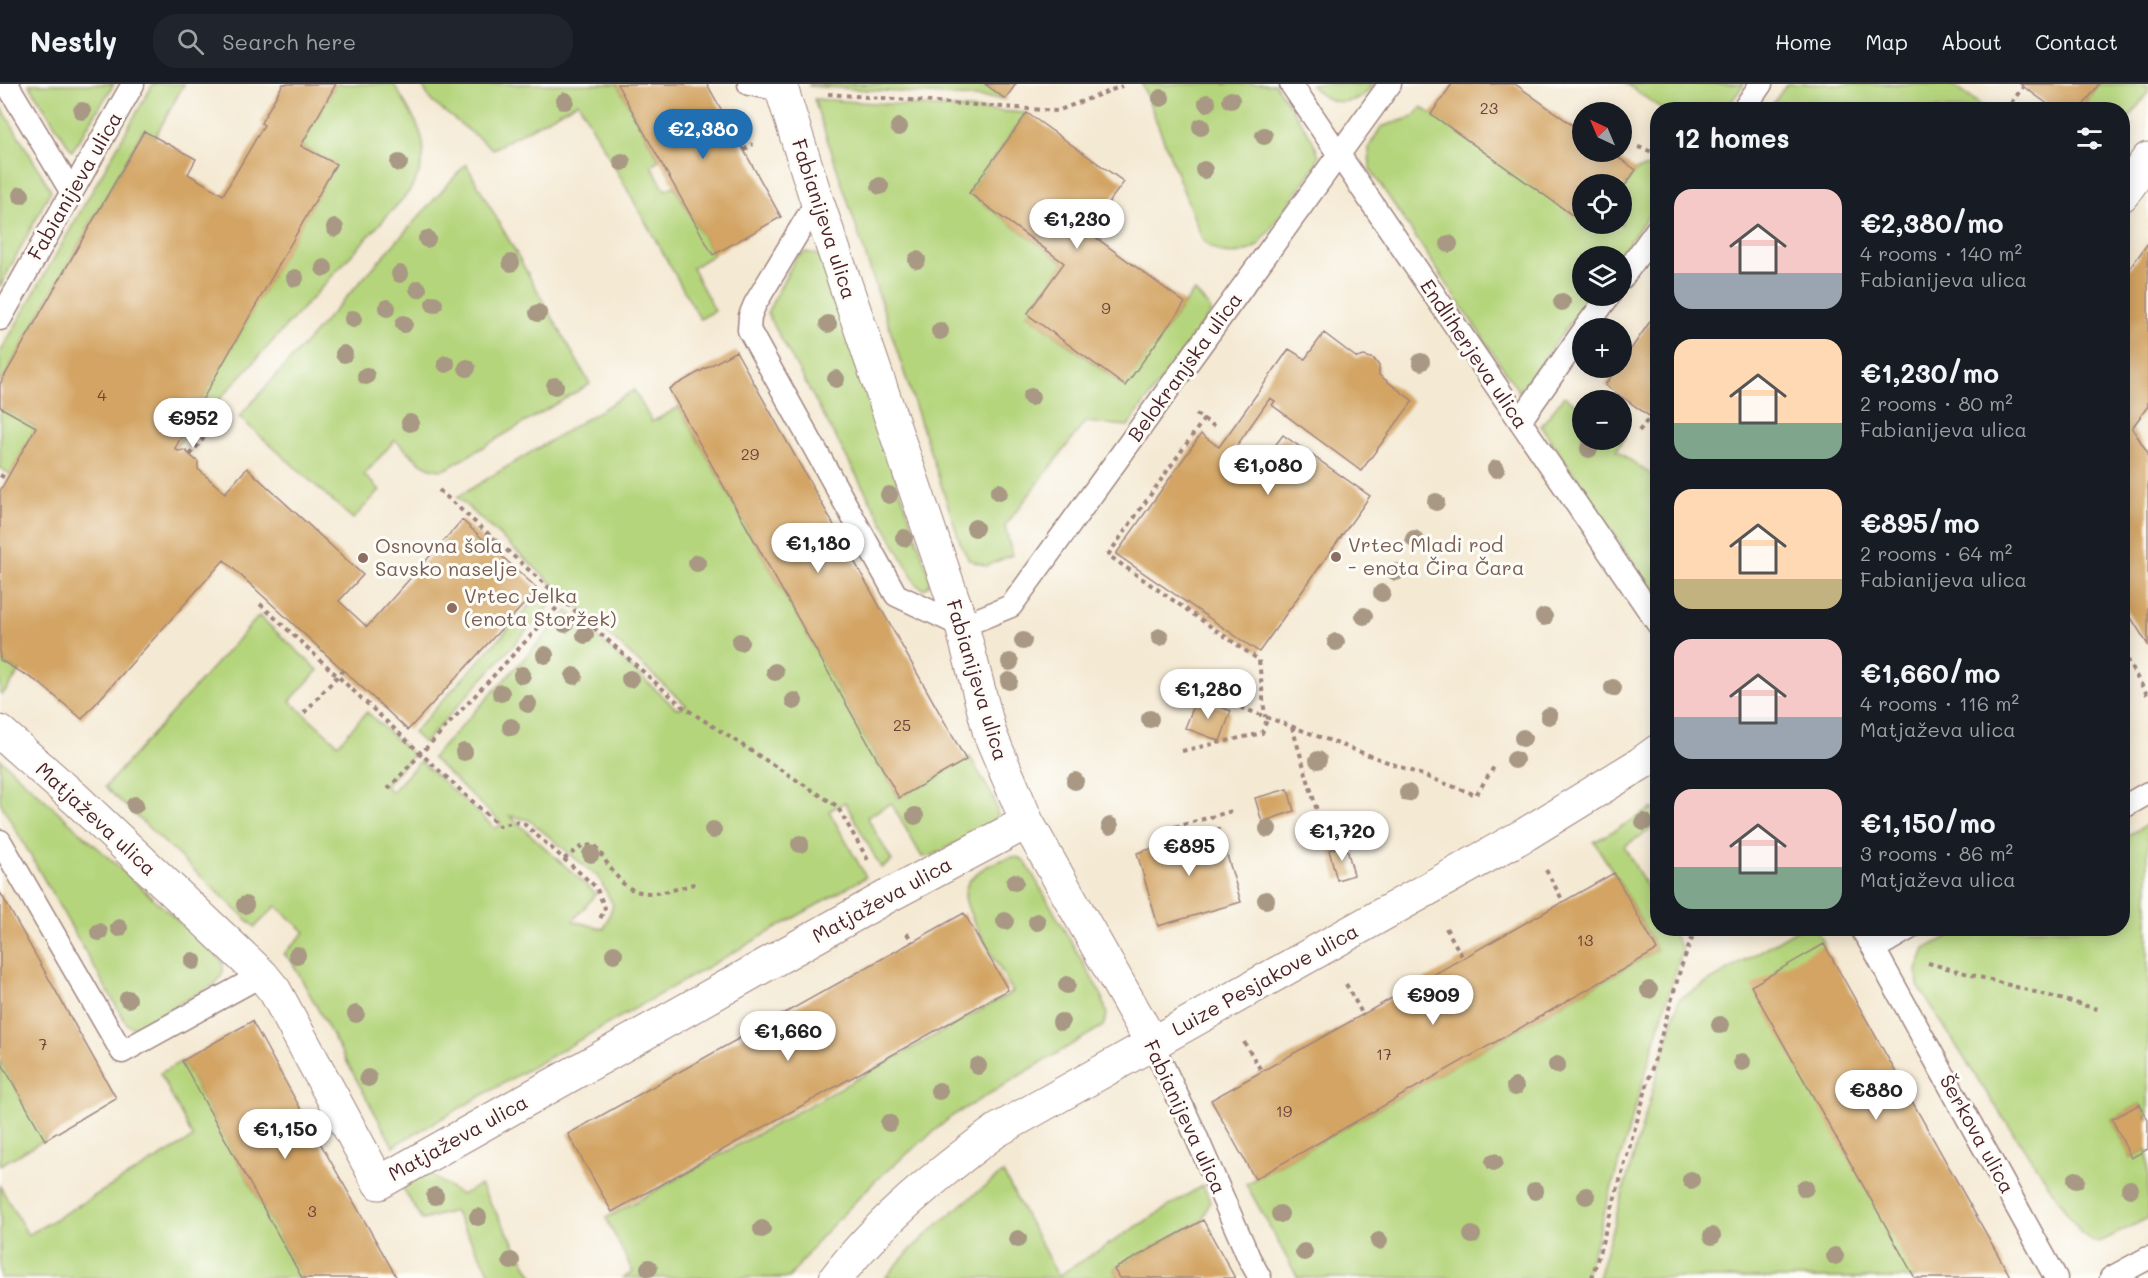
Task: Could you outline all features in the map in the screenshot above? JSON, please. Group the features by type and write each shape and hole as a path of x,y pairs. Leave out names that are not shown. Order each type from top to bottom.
{"street":[{"name":"Fabianijeva ulica","path":"781,87 817,201 962,627 990,734 1027,822 1152,1043"},
{"path":"2130,184 2148,159"},
{"name":"Matjaževa ulica","path":"0,732 76,799 262,975 275,991 379,1183 886,897 1027,822"},
{"name":"Luize Pesjakove ulica","path":"836,1278 917,1193 996,1131 1526,834 1650,757"}],"lane":[{"path":"7,84 71,191"},
{"name":"Fabianijeva ulica","path":"0,320 133,84"},
{"path":"749,84 781,87"},
{"name":"Endliherjeva ulica","path":"1291,84 1650,612"},
{"name":"Belokranjska ulica","path":"962,627 1011,606 1390,84"},
{"path":"1749,102 1761,84"},
{"path":"817,201 755,304 750,316 749,330 896,595 962,627"},
{"path":"1632,264 1650,239"},
{"path":"1520,421 1572,347"},
{"path":"2130,803 2148,793"},
{"path":"0,840 122,1052 262,975"},
{"name":"Šerkova ulica","path":"1866,936 2056,1278"},
{"path":"1875,949 1897,936"},
{"name":"Fabianijeva ulica","path":"1152,1043 1260,1278"},
{"path":"2111,1278 2148,1258"}],"path":[{"path":"781,87 1058,111 1122,86"},
{"path":"2012,102 2023,87"},
{"path":"1638,147 1650,151"},
{"path":"1639,431 1650,417"},
{"path":"190,455 219,419"},
{"path":"1182,751 1263,733 1266,717 1259,660 1108,555 1204,419"},
{"path":"0,475 7,479"},
{"path":"439,490 683,707 837,806 886,897"},
{"path":"388,789 564,600"},
{"path":"260,604 499,826 516,822 524,824 596,887 605,908 599,921"},
{"path":"2130,666 2148,696"},
{"path":"304,713 343,670"},
{"path":"1207,694 1476,795 1494,767"},
{"path":"1292,726 1324,834"},
{"path":"1175,827 1232,811"},
{"path":"564,859 582,846 595,845 621,883 639,892 653,894 697,883"},
{"path":"1592,1278 1681,967 1693,936"},
{"path":"1875,949 2101,1010"}],"green space":[{"path":"29,84 114,84 72,151"},
{"path":"153,84 184,84 155,137 143,131 0,384 0,353"},
{"path":"336,84 394,84 422,137 424,149 417,177 408,193 175,448 335,164 301,146"},
{"path":"421,84 617,84 659,160 651,165 665,190 674,186 713,255 692,268 715,311 700,319 578,102 493,149 432,102"},
{"path":"809,84 985,84 1005,99 809,86"},
{"path":"1142,84 1275,84 1311,137 1319,155 1315,167 1259,245 1244,252 1230,254 1209,247 1203,241"},
{"path":"1311,84 1374,84 1360,97 1342,102 1325,97"},
{"path":"1626,84 1744,84 1731,102 1652,102"},
{"path":"1787,84 1951,84 1976,102 1774,102"},
{"path":"2099,84 2148,84 2148,92 2130,117 2130,102 2086,102"},
{"path":"814,99 1027,113 969,193 1064,263 1027,314 1124,386 1194,291 1211,312 1128,426 1085,422 1005,526 1012,555 986,566 969,560 961,545"},
{"path":"0,105 51,190 0,287"},
{"path":"1422,107 1572,214 1572,234 1632,234 1632,176 1636,170 1650,167 1650,214 1626,246 1572,246 1572,306 1583,306 1519,392 1370,169 1369,147 1381,127 1413,117"},
{"path":"466,164 590,384 446,469 438,470 425,465 395,440 364,475 380,490 353,519 239,417"},
{"path":"806,252 819,255 931,580 924,589 917,585 767,313 796,257"},
{"path":"634,390 652,422 679,407 899,798 970,757 994,799 998,815 989,826 931,856 922,857 891,803 867,817 892,861 881,868 845,802 829,811 866,877 393,1146 292,962 284,954 305,932 276,906 255,927 105,787 259,616 318,670 290,701 338,744 367,712 413,755 385,786 392,792 420,761 496,829 501,823 432,758 568,611 676,708 686,705 457,497","holes":["510,816 529,820 599,878 613,905 604,929 573,921 596,894"]},
{"path":"1564,396 1572,401 1572,450 1616,450 1650,474 1650,587 1541,426"},
{"path":"0,407 36,427 10,474 0,468"},
{"path":"538,596 549,606 424,743 413,733"},
{"path":"0,660 20,672 2,695 0,693"},
{"path":"0,759 222,961 222,974 215,984 137,1027 131,1027 126,1023 0,802"},
{"path":"1650,810 1650,830 1624,846 1650,893 1650,936 1674,936 1682,949 1585,1278 1298,1278 1246,1184 1657,950 1594,842"},
{"path":"2148,824 2148,1120 2140,1104 2112,1119 2131,1158 2148,1149 2148,1218 2102,1241 2093,1242 2081,1233 1982,1086 1918,986 1917,970 1925,949 1949,936 2130,936 2130,834"},
{"path":"1013,857 1021,858 1026,863 1102,996 1107,1015 1103,1026 952,1116 875,1181 820,1238 789,1278 623,1278 633,1272 606,1218 1013,992 971,916 965,895 966,887 975,874 990,865"},
{"path":"1786,936 1820,936 1824,944 1915,1278 1598,1278 1679,999"},
{"path":"0,1060 45,1140 0,1165"},
{"path":"182,1061 302,1278 0,1278 0,1186 28,1235 193,1138 160,1073"},
{"path":"427,1172 461,1195 480,1185 534,1278 493,1278 454,1211 422,1220 402,1187"},
{"path":"1003,1173 1058,1276 1203,1185 1210,1201 1203,1220 1114,1269 1119,1278 885,1278 941,1222"}],"building":[{"path":"283,84 336,84 301,146 336,164 175,448 178,451 185,450 198,462 198,469 225,493 247,468 363,575 339,601 367,627 462,520 538,589 408,730 224,560 82,719 38,682 0,660 0,491 36,427 0,407 0,384 144,131 196,159 188,174 223,195 264,125 261,123"},
{"path":"617,84 707,84 781,217 713,255"},
{"path":"985,84 1016,84 1005,99"},
{"path":"1452,84 1515,84 1572,125 1572,162 1624,162 1636,170 1632,176 1572,174 1572,215 1431,114"},
{"path":"2020,84 2099,84 2086,102 2045,102"},
{"path":"1027,113 1124,182 1087,231 1185,303 1125,386 1027,314 1064,263 969,193"},
{"path":"2148,243 2148,406 2132,428 2148,453 2148,645 2130,616 2130,268"},
{"path":"1650,321 1650,416 1632,404 1632,390 1612,390 1605,385 1610,378 1632,378 1632,348"},
{"path":"1324,333 1357,358 1364,356 1374,359 1379,366 1379,375 1413,401 1361,471 1272,405 1275,401 1270,398 1231,454 1255,472 1283,435 1370,496 1259,652 1116,554 1201,434 1219,447 1289,349 1305,359"},
{"path":"736,351 966,760 899,798 669,389"},
{"path":"1197,698 1231,711 1220,741 1185,728"},
{"path":"1288,789 1294,811 1262,822 1255,798"},
{"path":"1219,828 1241,902 1158,926 1137,853"},
{"path":"1346,845 1354,875 1337,880 1329,850"},
{"path":"1614,873 1657,950 1255,1179 1211,1100"},
{"path":"0,892 116,1098 45,1140 0,1060"},
{"path":"964,913 1008,990 612,1212 568,1134"},
{"path":"1824,944 2011,1278 1915,1278 1751,986"},
{"path":"252,1021 397,1278 302,1278 182,1061"},
{"path":"2140,1104 2148,1120 2148,1149 2131,1158 2112,1119"},
{"path":"1203,1220 1235,1278 1119,1278 1114,1269"}],"place":[{"name":"Vrtec Mladi rod - enota Čira Čara","path":"1336,557"},
{"name":"Osnovna šola Savsko naselje","path":"363,558"},
{"name":"Vrtec Jelka (enota Storžek)","path":"452,608"}]}
